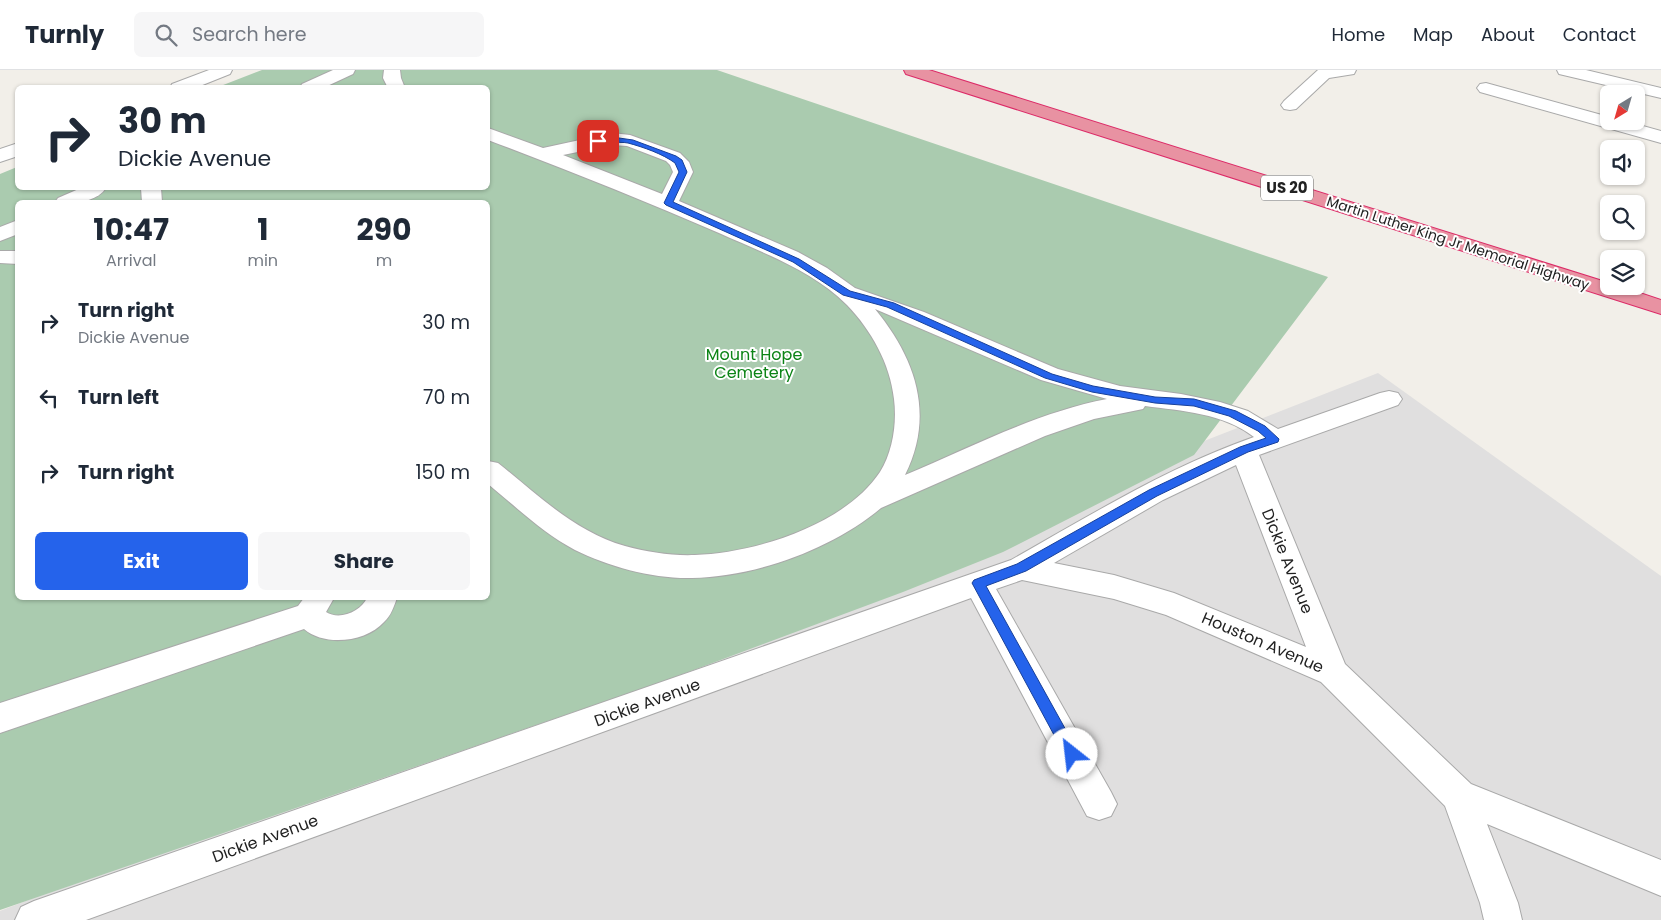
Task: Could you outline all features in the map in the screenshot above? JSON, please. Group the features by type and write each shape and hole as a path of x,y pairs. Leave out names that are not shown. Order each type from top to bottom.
{"highway":[{"name":"Martin Luther King Jr Memorial Highway","path":"912,70 1661,307"},
{"name":"Martin Luther King Jr Memorial Highway","path":"957,70 1523,244"},
{"path":"1645,282 1661,287"}],"street":[{"path":"186,85 224,70"},
{"path":"314,85 347,70"},
{"path":"392,70 392,78 396,85"},
{"path":"1290,105 1324,74 1348,70"},
{"path":"1565,70 1661,93"},
{"path":"1486,88 1661,137"},
{"path":"490,135 668,203 796,260 847,293 891,305 1048,376 1092,389 1155,400 1194,403 1233,414 1261,428 1274,439"},
{"path":"543,154 612,139 630,141 673,157 679,162 683,172 668,203"},
{"path":"0,156 15,150"},
{"path":"69,200 92,190"},
{"path":"0,235 15,228"},
{"path":"0,257 15,258"},
{"path":"847,293 892,350 900,369 909,413 903,443 890,479 870,502"},
{"name":"Dickie Avenue","path":"34,920 1022,568 1153,493 1244,450 1389,399"},
{"path":"490,472 568,534 596,548 643,561 693,567 728,564 764,556 803,542 841,522 870,502 1036,430 1090,411 1155,400"},
{"name":"Dickie Avenue","path":"1244,450 1332,672"},
{"name":"Houston Avenue","path":"1022,568 1114,587 1174,605 1332,672 1459,796 1661,878"},
{"path":"978,583 1099,804"},
{"path":"0,718 314,606 321,624 337,628 354,626 370,616 382,600"},
{"name":"Houston Avenue","path":"1459,796 1499,904 1503,920"}],"shaded area":[{"path":"1378,373 1661,576 1661,920 0,920 0,911"}],"green space":[{"name":"Mount Hope Cemetery","path":"262,70 717,70 1328,277 1194,455 1003,552 903,592 667,680 0,910 0,174 15,168 15,190 490,190 490,85 223,85"}],"route":[{"path":"598,141 612,139 630,141 673,157 682,166 683,172 668,203 796,260 847,293 891,305 1048,376 1092,389 1155,400 1194,403 1233,414 1261,428 1274,439 1244,450 1153,493 1022,568 978,583 1072,754"}]}
